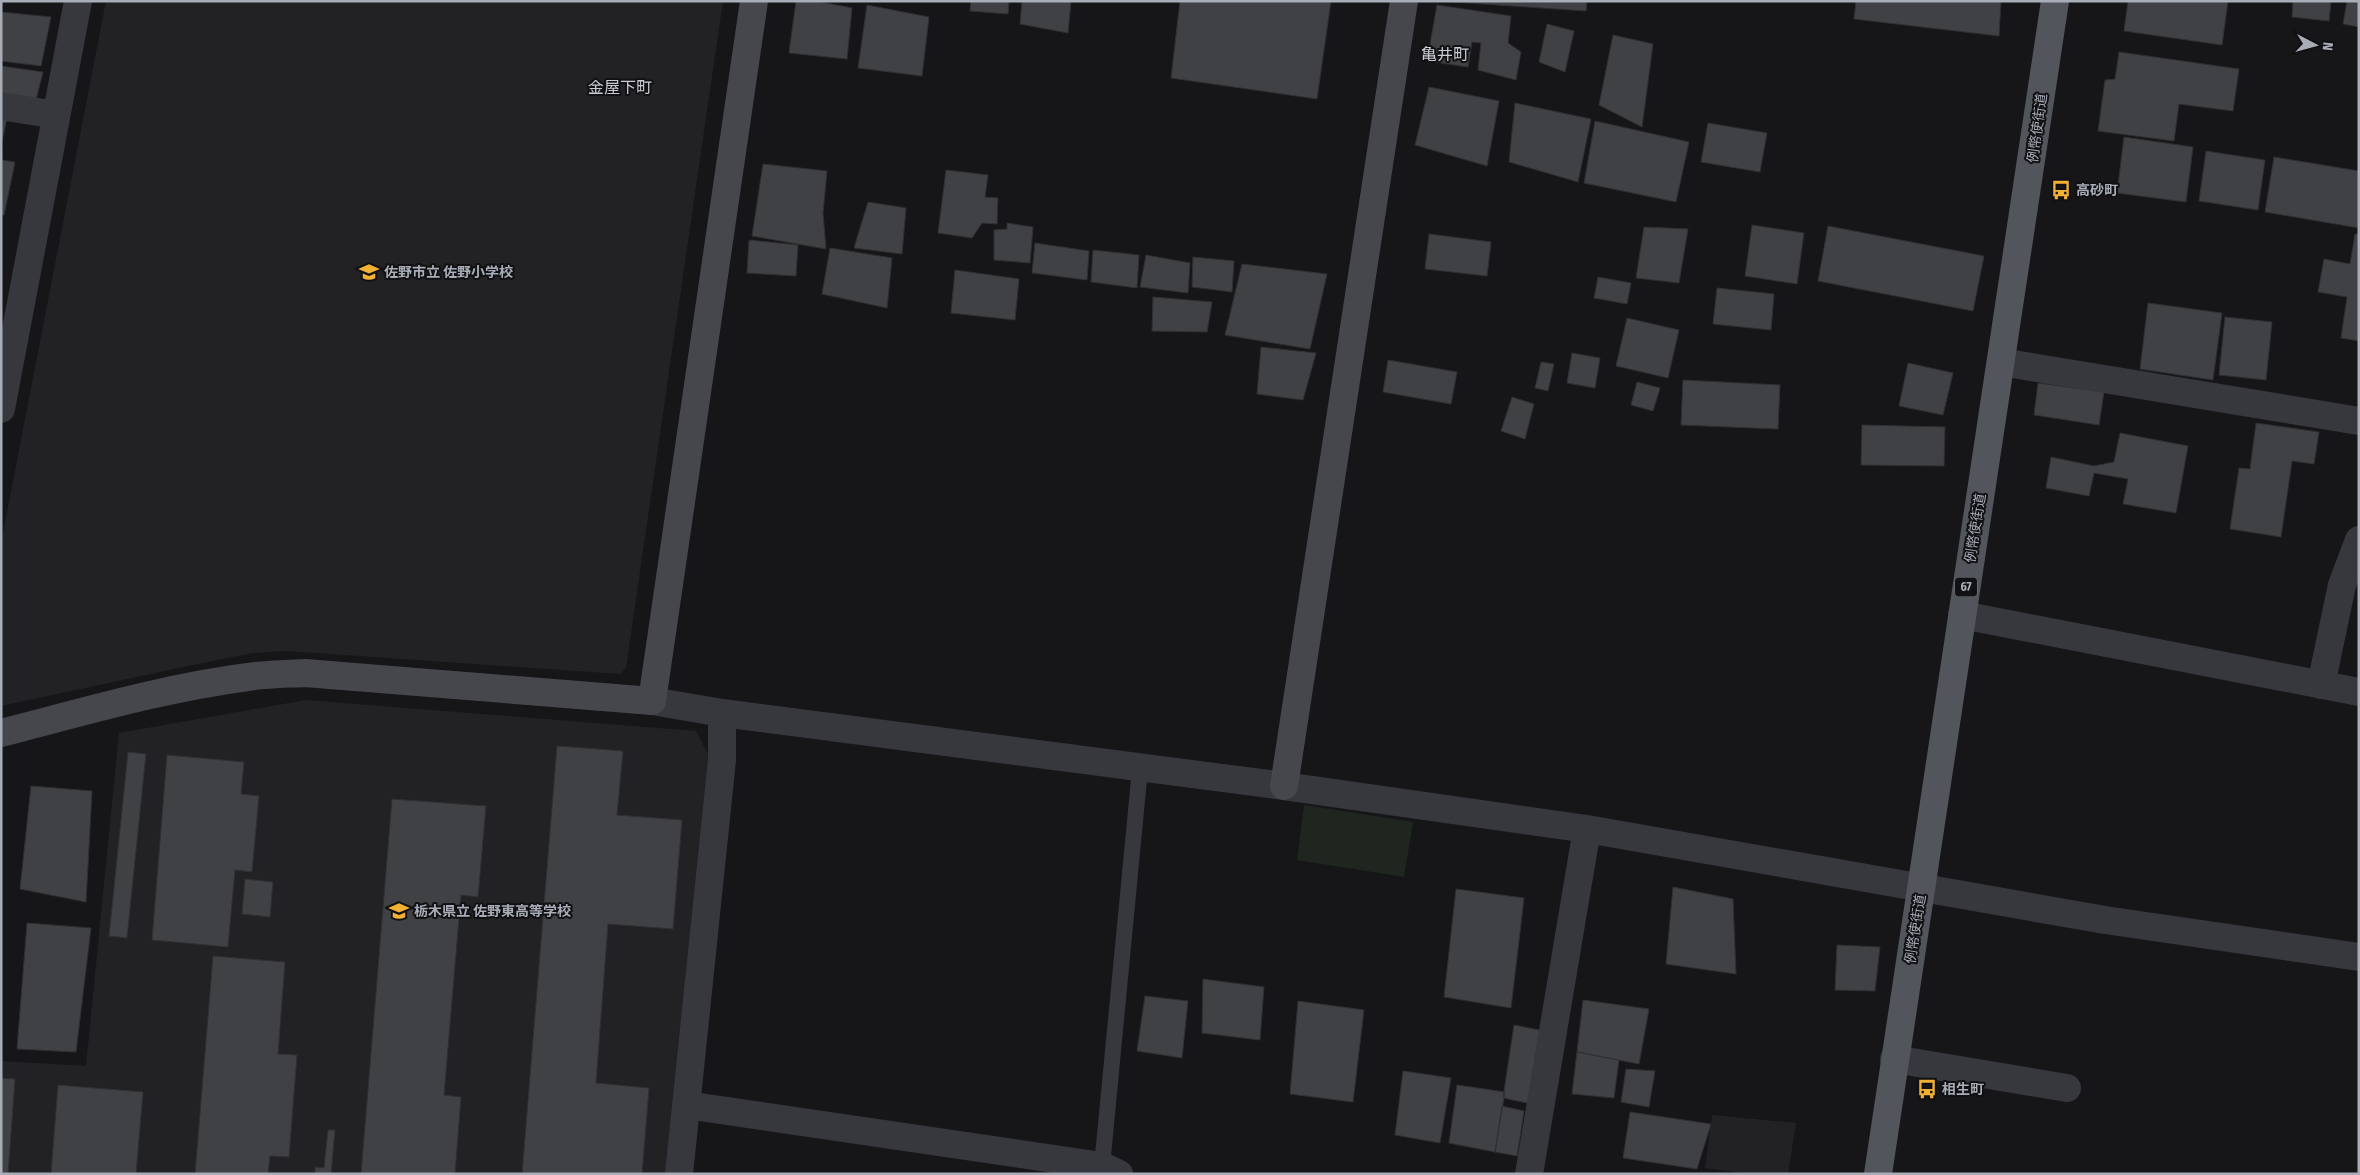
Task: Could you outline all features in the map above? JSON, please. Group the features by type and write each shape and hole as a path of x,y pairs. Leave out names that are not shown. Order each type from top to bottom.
{"main road":[{"name":"例幣使街道","path":"1878,1174 2056,1"}],"street":[{"path":"1,409 78,1"},
{"path":"652,701 754,1"},
{"path":"1284,786 1404,1"},
{"path":"1,106 56,116"},
{"path":"2001,362 2359,422"},
{"path":"2321,685 2342,585 2359,540"},
{"path":"1962,615 2359,692"},
{"path":"1,733 120,702 204,684 250,677 305,673 652,701 722,713 1140,769 1284,786 1587,829 2105,920 2359,957"},
{"path":"678,1174 722,760 722,713"},
{"path":"1529,1174 1587,829"},
{"path":"1894,1059 2067,1088"},
{"path":"686,1105 1110,1170"}],"lane":[{"path":"1110,1170 1140,769"}],"shaded area":[{"name":"佐野市立 佐野小学校","path":"106,1 723,1 626,668 620,674 287,651 252,653 1,706 1,543"},
{"name":"栃木県立 佐野東高等学校","path":"306,700 696,731 712,762 668,1174 1,1174 1,1061 86,1066 119,733"},
{"path":"1304,805 1413,822 1404,877 1297,860"},
{"path":"1712,1115 1796,1123 1788,1174 1751,1174 1705,1168"}],"building":[{"path":"796,1 816,1 852,8 847,59 789,53"},
{"path":"971,1 1009,1 1008,14 970,11"},
{"path":"1022,1 1071,1 1068,33 1020,24"},
{"path":"1180,1 1331,1 1317,99 1171,78"},
{"path":"1439,1 1587,1 1586,11"},
{"path":"1856,1 2001,1 1999,36 1854,19"},
{"path":"2128,1 2228,1 2222,45 2124,31"},
{"path":"2293,1 2331,1 2329,21 2292,17"},
{"path":"2347,1 2359,1 2359,27 2343,24"},
{"path":"867,5 929,17 922,76 858,68"},
{"path":"1437,5 1511,16 1508,43 1521,52 1516,80 1478,70 1481,43 1472,42 1468,67 1427,61"},
{"path":"1,12 51,17 41,66 1,61"},
{"path":"1547,24 1574,31 1565,72 1539,62"},
{"path":"1613,35 1653,44 1642,127 1599,105"},
{"path":"2119,52 2239,69 2233,111 2179,104 2174,141 2098,131 2105,80 2115,79"},
{"path":"1,66 43,72 35,104 1,97"},
{"path":"1429,87 1499,101 1487,166 1415,145"},
{"path":"1515,103 1591,119 1578,182 1509,162"},
{"path":"1,113 8,114 1,146"},
{"path":"1595,121 1689,142 1676,202 1584,183"},
{"path":"1708,123 1767,133 1760,172 1701,162"},
{"path":"2124,137 2193,147 2186,202 2117,193"},
{"path":"2206,151 2265,160 2258,210 2199,201"},
{"path":"2274,157 2359,171 2359,228 2265,212"},
{"path":"1,160 15,162 4,215 1,215"},
{"path":"763,164 827,171 823,213 826,249 752,236"},
{"path":"946,170 988,175 985,197 998,198 997,224 982,223 972,238 938,233"},
{"path":"868,202 906,208 902,254 854,248"},
{"path":"1007,223 1033,227 1030,263 994,260 994,230 1007,229"},
{"path":"1752,225 1804,233 1797,284 1745,276"},
{"path":"1828,226 1984,256 1973,311 1818,281"},
{"path":"1644,227 1688,229 1679,283 1636,278"},
{"path":"1429,234 1491,242 1487,276 1425,269"},
{"path":"2355,234 2359,234 2359,341 2341,338 2347,297 2318,292 2324,259 2350,264"},
{"path":"749,240 798,245 796,276 747,273"},
{"path":"1035,243 1089,251 1087,280 1032,273"},
{"path":"830,248 892,258 887,308 822,294"},
{"path":"1093,250 1139,255 1137,288 1091,282"},
{"path":"1146,255 1190,263 1188,293 1140,287"},
{"path":"1193,257 1234,261 1232,292 1192,287"},
{"path":"1242,264 1327,274 1310,349 1225,335"},
{"path":"955,270 1019,279 1015,320 951,313"},
{"path":"1598,277 1631,283 1627,304 1594,298"},
{"path":"1717,288 1774,294 1771,330 1713,324"},
{"path":"1153,297 1212,302 1207,332 1152,331"},
{"path":"2148,303 2222,313 2213,380 2140,369"},
{"path":"2225,317 2272,322 2266,380 2219,375"},
{"path":"1627,318 1679,330 1668,378 1616,366"},
{"path":"1261,347 1316,353 1303,400 1257,394"},
{"path":"1572,353 1600,358 1595,388 1567,383"},
{"path":"1388,360 1457,372 1451,404 1383,392"},
{"path":"1541,362 1554,364 1548,391 1535,388"},
{"path":"1908,363 1953,373 1943,415 1899,406"},
{"path":"1683,380 1780,385 1778,429 1681,425"},
{"path":"1637,382 1660,388 1653,411 1631,405"},
{"path":"2038,383 2104,392 2099,425 2034,415"},
{"path":"1512,397 1534,404 1525,439 1501,431"},
{"path":"2256,423 2319,432 2314,464 2292,461 2281,537 2230,529 2239,468 2250,469"},
{"path":"1862,425 1945,427 1944,466 1861,465"},
{"path":"2120,433 2188,446 2176,513 2123,504 2128,479 2094,473 2089,496 2046,488 2051,457 2094,466 2114,462"},
{"path":"557,746 623,751 617,815 682,820 673,929 608,924 596,1083 649,1088 642,1174 522,1174"},
{"path":"128,752 146,754 127,938 109,936"},
{"path":"167,755 244,762 241,794 259,796 252,872 235,870 228,947 152,940"},
{"path":"31,786 92,791 86,902 20,889"},
{"path":"392,799 486,806 478,897 461,895 444,1095 461,1097 455,1174 361,1174"},
{"path":"245,879 273,882 270,917 242,914"},
{"path":"1673,887 1733,899 1736,974 1666,964"},
{"path":"1456,889 1524,898 1511,1008 1444,997"},
{"path":"27,923 91,928 76,1052 17,1049"},
{"path":"1837,945 1880,947 1875,991 1835,990"},
{"path":"213,956 285,962 278,1054 297,1055 289,1157 270,1156 268,1174 195,1174"},
{"path":"1203,979 1264,987 1260,1040 1202,1033"},
{"path":"1145,996 1188,1001 1182,1058 1137,1051"},
{"path":"1583,1000 1649,1009 1639,1064 1577,1052"},
{"path":"1298,1001 1364,1010 1353,1102 1290,1094"},
{"path":"1514,1025 1544,1031 1532,1104 1503,1098"},
{"path":"1577,1052 1619,1060 1614,1098 1572,1094"},
{"path":"1626,1069 1655,1071 1649,1107 1621,1102"},
{"path":"1403,1071 1451,1078 1440,1143 1395,1135"},
{"path":"1,1078 15,1079 8,1174 1,1174"},
{"path":"58,1085 143,1092 136,1174 51,1174"},
{"path":"1457,1085 1505,1092 1495,1152 1449,1143"},
{"path":"1502,1106 1524,1111 1517,1156 1495,1152"},
{"path":"1630,1112 1711,1124 1697,1169 1623,1158"},
{"path":"328,1130 335,1130 331,1174 315,1174 315,1167 324,1168"}],"place":[{"name":"高砂町","path":"2061,190"},
{"name":"佐野市立 佐野小学校","path":"369,272"},
{"name":"栃木県立 佐野東高等学校","path":"399,911"},
{"name":"相生町","path":"1927,1089"}],"district":[{"name":"亀井町","path":"1445,54"},
{"name":"金屋下町","path":"620,87"}]}
